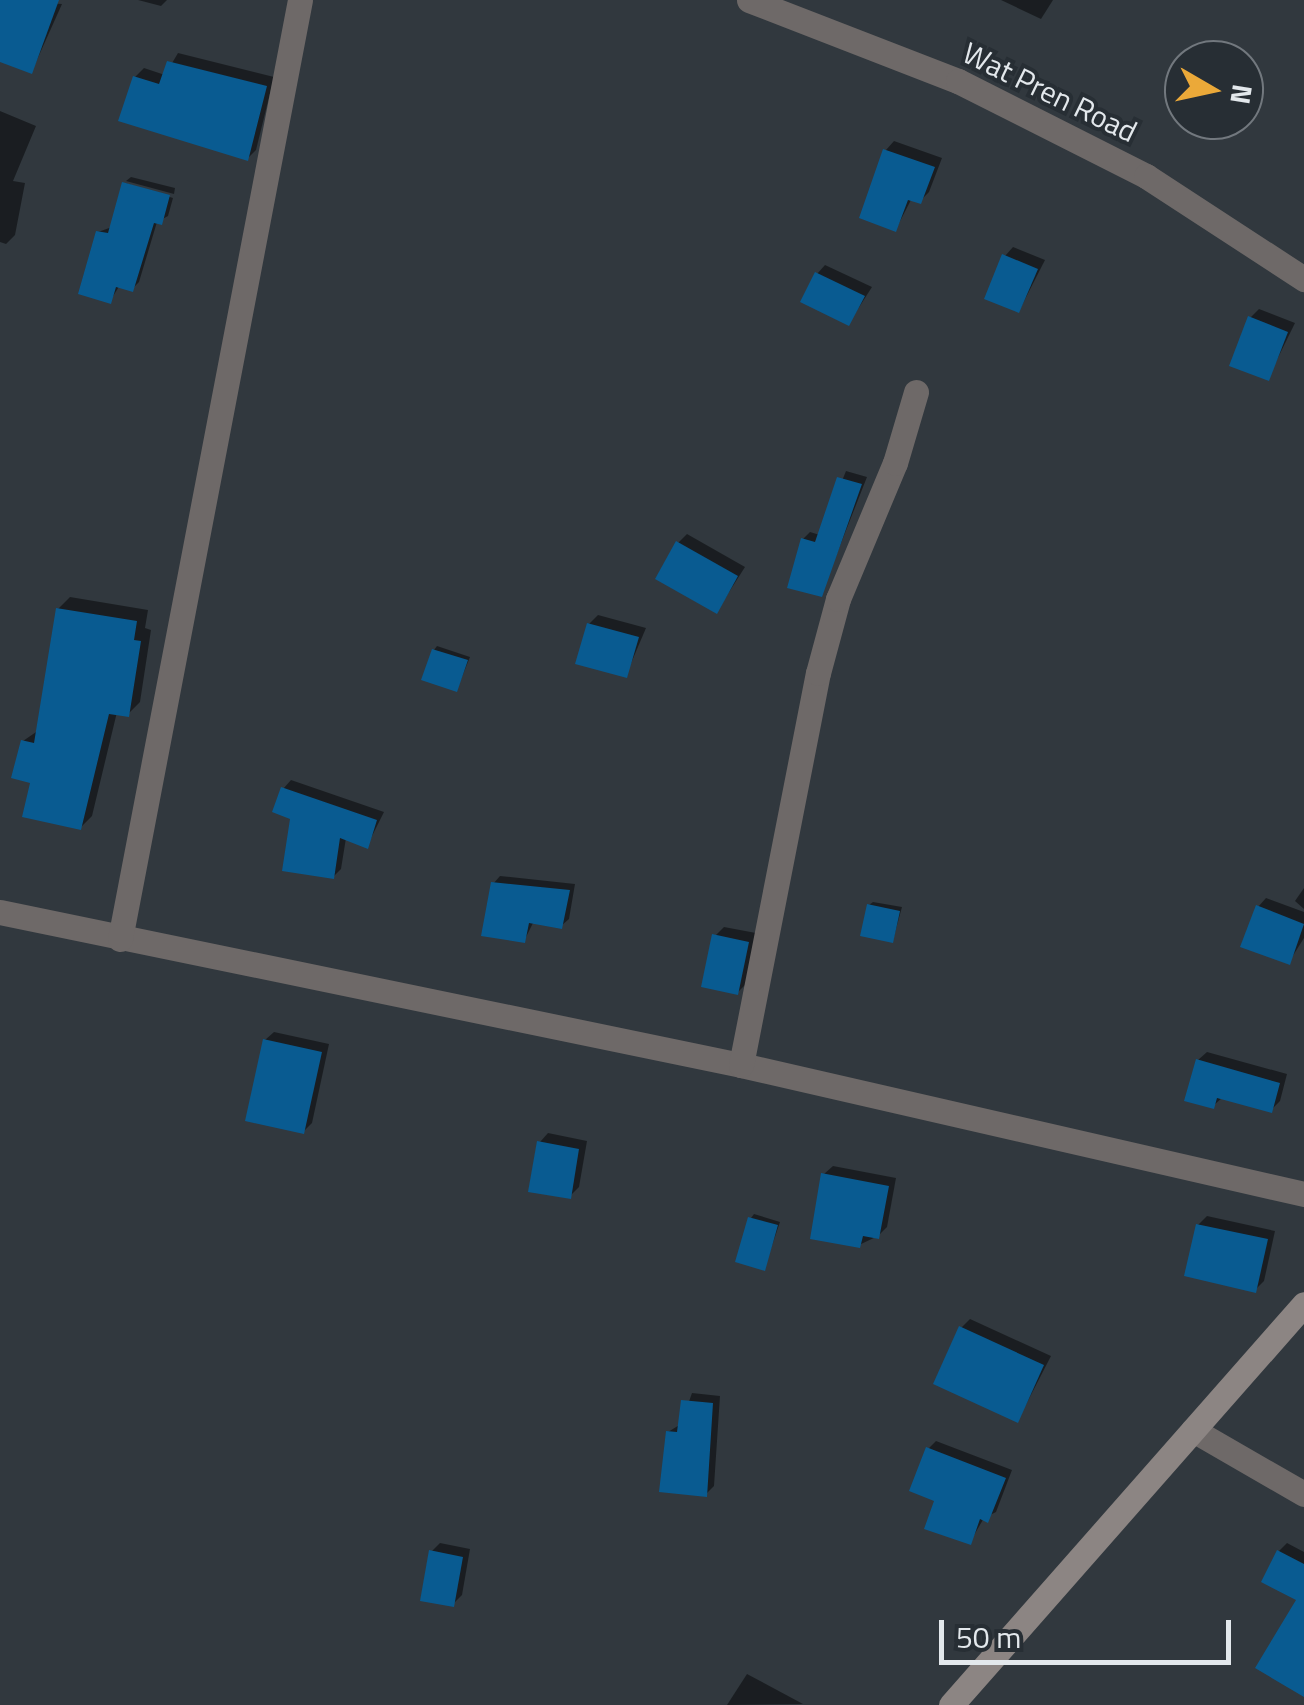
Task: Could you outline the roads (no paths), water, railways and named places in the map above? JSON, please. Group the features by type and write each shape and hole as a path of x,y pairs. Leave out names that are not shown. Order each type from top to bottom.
{"street":[{"path":"120,939 300,0"},
{"name":"Wat Pren Road","path":"750,0 958,82 1146,176 1304,279"},
{"path":"741,1065 818,674 838,599 895,464 916,392"},
{"path":"0,912 741,1065 1304,1194"},
{"path":"951,1705 1304,1304"},
{"path":"1194,1430 1254,1471 1304,1494"}]}
